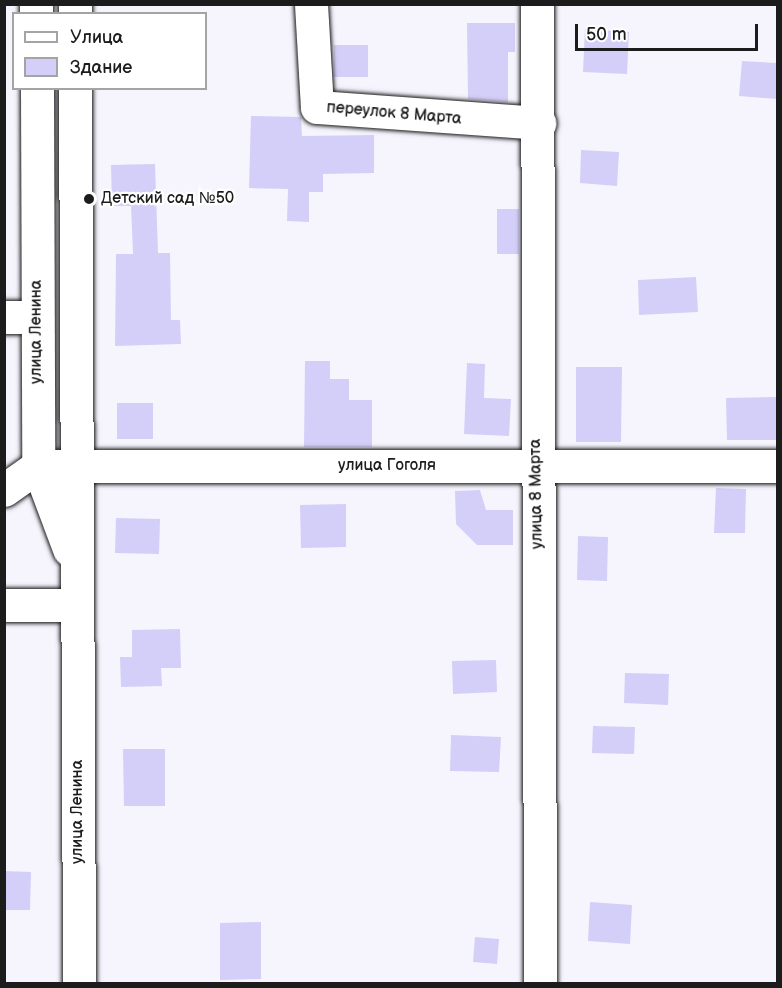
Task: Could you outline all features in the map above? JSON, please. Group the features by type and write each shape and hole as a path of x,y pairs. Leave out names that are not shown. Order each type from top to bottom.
{"street":[{"name":"переулок 8 Марта","path":"310,4 317,107 538,123"},
{"name":"улица 8 Марта","path":"537,4 536,466 540,984"},
{"name":"улица Ленина","path":"36,90 38,466 76,568"},
{"name":"улица Ленина","path":"75,90 79,984"},
{"path":"4,316 38,317"},
{"path":"4,490 38,466"},
{"name":"улица Гоголя","path":"38,466 777,466"},
{"path":"4,605 76,604"}],"building":[{"path":"467,23 515,23 515,52 508,52 508,102 468,99"},
{"path":"585,29 629,32 627,74 583,72"},
{"path":"334,45 368,45 368,77 334,77"},
{"path":"742,61 777,63 777,99 739,96"},
{"path":"251,116 301,117 302,136 374,135 374,173 323,174 323,192 309,192 309,222 287,221 288,189 249,188"},
{"path":"581,150 619,152 617,186 580,183"},
{"path":"155,164 158,253 170,253 171,320 180,320 181,344 115,346 116,254 133,254 131,206 112,206 111,165"},
{"path":"497,209 519,209 519,254 497,254"},
{"path":"696,277 698,312 639,315 638,280"},
{"path":"305,361 330,361 330,379 349,379 349,400 372,400 372,447 304,447"},
{"path":"467,363 485,364 484,398 511,399 509,436 464,434"},
{"path":"576,367 622,367 621,442 576,442"},
{"path":"777,397 777,440 727,440 726,398"},
{"path":"117,403 153,403 153,439 117,439"},
{"path":"716,488 746,489 745,533 714,533"},
{"path":"480,490 486,510 513,510 513,545 477,545 456,524 455,491"},
{"path":"346,504 346,547 301,548 300,505"},
{"path":"116,518 160,519 159,554 115,553"},
{"path":"578,536 608,537 607,581 577,580"},
{"path":"180,629 181,668 161,668 162,686 121,687 120,657 132,657 132,630"},
{"path":"496,660 497,692 453,694 452,661"},
{"path":"625,673 669,674 668,705 624,703"},
{"path":"593,726 635,727 634,754 592,753"},
{"path":"451,735 501,737 499,772 450,771"},
{"path":"123,749 165,749 165,806 124,806"},
{"path":"4,871 31,872 30,910 4,910"},
{"path":"590,902 632,905 630,944 588,941"},
{"path":"261,922 261,979 220,980 220,923"},
{"path":"475,937 499,939 497,964 473,962"}],"place":[{"name":"Детский сад №50","path":"89,199"}]}
